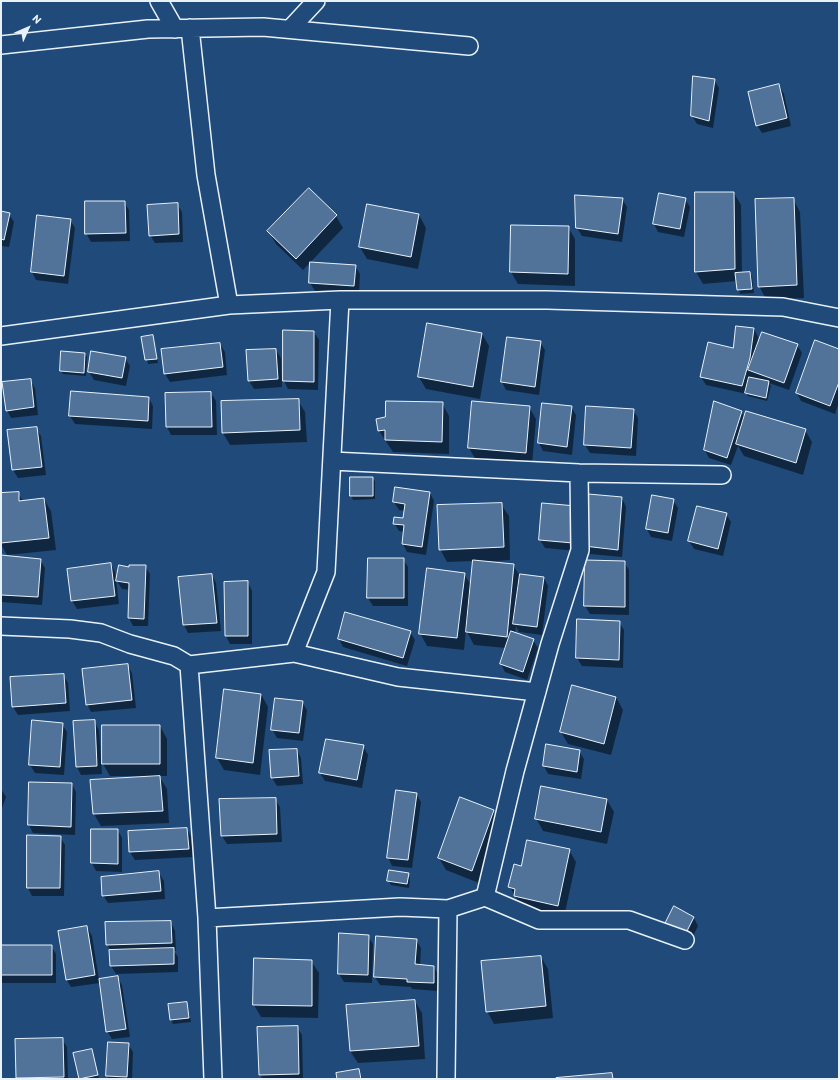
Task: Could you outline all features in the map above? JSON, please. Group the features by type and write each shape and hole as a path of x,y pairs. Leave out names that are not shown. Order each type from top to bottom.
{"street":[{"path":"159,1 182,28 229,305"},
{"path":"290,29 316,1"},
{"path":"1,45 148,29 263,26 469,46"},
{"path":"294,653 326,572 340,300"},
{"path":"1,336 229,305 340,300 547,300 783,307 839,318"},
{"path":"332,461 579,473 722,475"},
{"path":"485,897 536,692 580,550 579,473"},
{"path":"1,626 70,629 101,633 130,644 174,656 189,666 294,653 398,677 536,692"},
{"path":"189,666 207,918 213,1079"},
{"path":"207,918 400,907 448,909 485,897 539,920 629,920 685,940"},
{"path":"446,1079 448,909"}],"building":[{"path":"693,76 715,79 709,121 691,116"},
{"path":"779,84 787,118 756,126 748,92"},
{"path":"309,188 337,215 296,259 267,231"},
{"path":"695,192 734,192 735,269 695,272"},
{"path":"659,193 686,198 680,229 653,224"},
{"path":"575,195 623,198 618,234 576,228"},
{"path":"794,198 797,285 758,287 755,199"},
{"path":"85,201 125,201 126,233 85,234"},
{"path":"178,203 179,234 149,236 147,205"},
{"path":"367,204 419,214 411,257 359,247"},
{"path":"1,211 10,213 4,240 1,239"},
{"path":"37,215 71,219 64,276 31,272"},
{"path":"511,225 569,226 568,274 510,272"},
{"path":"310,262 356,265 354,286 309,283"},
{"path":"750,272 752,289 737,290 735,273"},
{"path":"427,323 482,333 473,387 418,377"},
{"path":"736,326 754,328 750,358 742,386 700,377 708,342 733,348"},
{"path":"283,330 314,331 314,382 283,381"},
{"path":"762,332 798,344 784,383 748,370"},
{"path":"153,335 157,359 145,360 141,337"},
{"path":"507,337 541,341 535,387 501,382"},
{"path":"815,340 839,349 839,382 830,406 796,393"},
{"path":"220,343 223,367 164,374 161,349"},
{"path":"276,349 278,379 248,381 246,350"},
{"path":"61,351 85,353 84,373 60,371"},
{"path":"91,351 126,357 122,378 88,372"},
{"path":"749,377 769,381 766,398 745,393"},
{"path":"31,379 34,407 6,411 2,382"},
{"path":"71,391 149,397 148,421 69,416"},
{"path":"211,392 212,427 166,427 165,393"},
{"path":"299,399 300,430 222,433 221,401"},
{"path":"386,401 443,402 442,442 385,440 385,430 378,431 376,419 385,417"},
{"path":"472,401 530,406 526,453 468,448"},
{"path":"714,401 742,411 727,458 704,450"},
{"path":"542,403 572,406 567,447 538,443"},
{"path":"586,406 634,409 631,448 584,445"},
{"path":"746,411 806,429 796,463 736,444"},
{"path":"37,427 42,467 12,470 7,430"},
{"path":"350,477 373,477 373,496 350,496"},
{"path":"395,487 430,492 422,547 402,544 404,525 393,524 394,517 403,518 405,504 393,502"},
{"path":"19,492 19,501 44,498 49,538 1,543 1,493"},
{"path":"588,494 622,497 618,550 584,546"},
{"path":"652,495 674,499 668,533 646,529"},
{"path":"502,503 504,547 439,550 437,505"},
{"path":"542,503 576,506 573,543 539,540"},
{"path":"697,506 727,513 718,549 688,541"},
{"path":"1,555 41,559 38,597 1,595"},
{"path":"368,558 404,558 404,598 367,598"},
{"path":"473,560 514,564 507,637 466,632"},
{"path":"585,560 625,561 625,607 584,606"},
{"path":"111,563 115,596 71,601 67,569"},
{"path":"119,565 129,567 129,565 146,565 144,619 128,618 129,583 116,581"},
{"path":"427,568 465,573 457,638 419,634"},
{"path":"212,574 217,623 183,625 178,577"},
{"path":"520,574 544,577 537,627 513,624"},
{"path":"248,581 248,636 225,636 224,582"},
{"path":"345,612 411,631 403,658 338,639"},
{"path":"577,619 620,621 619,660 576,658"},
{"path":"511,631 534,639 523,672 500,664"},
{"path":"128,664 132,700 86,705 82,669"},
{"path":"64,674 66,703 12,707 10,677"},
{"path":"572,685 616,697 604,744 560,732"},
{"path":"224,689 261,694 253,763 216,758"},
{"path":"275,698 303,701 299,733 271,730"},
{"path":"32,720 63,723 60,767 29,765"},
{"path":"95,720 97,766 76,767 73,721"},
{"path":"102,725 160,725 160,764 102,764"},
{"path":"326,739 364,745 357,780 319,773"},
{"path":"546,744 580,750 577,772 543,766"},
{"path":"297,749 299,776 271,778 269,750"},
{"path":"160,776 163,811 93,814 90,780"},
{"path":"29,782 72,783 71,827 28,825"},
{"path":"541,786 607,799 601,832 535,819"},
{"path":"396,790 417,793 408,860 387,858"},
{"path":"460,797 494,810 472,871 438,858"},
{"path":"276,798 277,834 221,836 219,799"},
{"path":"187,828 189,849 129,852 128,831"},
{"path":"91,829 118,829 118,864 91,863"},
{"path":"27,835 61,836 60,888 27,888"},
{"path":"527,840 570,849 558,906 514,896 515,889 508,887 514,864 521,866"},
{"path":"389,870 409,873 407,884 387,881"},
{"path":"159,871 161,891 102,896 101,877"},
{"path":"674,906 694,917 683,939 663,928"},
{"path":"171,921 172,943 106,945 105,922"},
{"path":"87,926 95,975 66,980 58,931"},
{"path":"339,933 369,935 368,975 338,974"},
{"path":"376,936 417,939 415,964 434,966 434,983 407,982 407,979 374,977"},
{"path":"1,945 52,945 52,975 1,975"},
{"path":"174,948 174,964 110,966 109,950"},
{"path":"541,956 546,1006 486,1012 481,961"},
{"path":"254,958 312,960 312,1006 253,1005"},
{"path":"118,976 126,1029 106,1032 99,979"},
{"path":"415,1000 419,1046 350,1051 346,1005"},
{"path":"187,1002 189,1018 170,1020 168,1004"},
{"path":"298,1026 299,1074 259,1075 257,1027"},
{"path":"63,1038 64,1077 16,1078 15,1039"},
{"path":"108,1042 129,1043 127,1077 106,1076"},
{"path":"92,1049 98,1075 79,1079 73,1053"},
{"path":"359,1069 361,1079 337,1079 336,1073"},
{"path":"612,1073 613,1079 556,1079 556,1078"}]}
